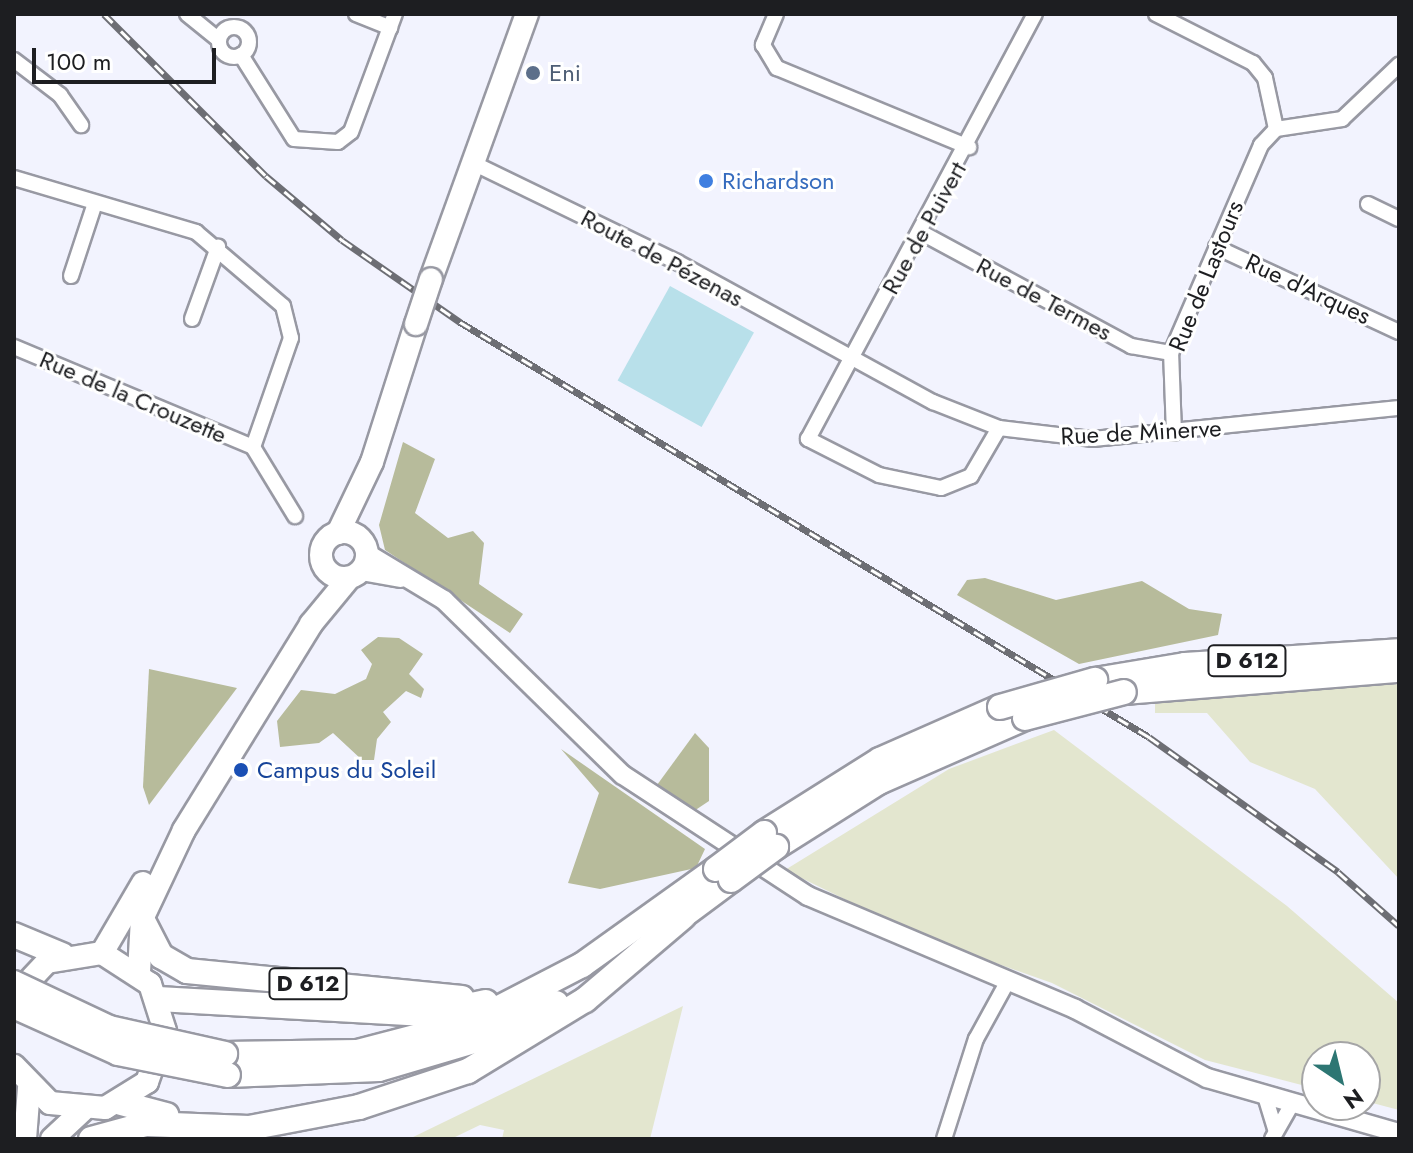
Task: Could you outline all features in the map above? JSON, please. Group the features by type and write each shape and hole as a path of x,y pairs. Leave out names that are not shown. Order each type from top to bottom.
{"highway":[{"name":"D 612","path":"14,983 109,1028 227,1064 390,1046 510,1006 582,965 724,874 880,760 1000,707 1095,680 1185,665 1399,651"},
{"name":"D 612","path":"770,840 879,782 1025,718 1124,692 1399,670"},
{"name":"D 612","path":"91,1139 146,1124 249,1128 316,1115 410,1091 500,1054 585,1000 683,917 724,874"},
{"name":"D 612","path":"14,1006 118,1053 343,1074 436,1056 536,1014 683,917"},
{"name":"D 612","path":"142,919 161,956 203,974 500,998"},
{"path":"14,935 62,955"},
{"name":"D 612","path":"158,999 430,1014 500,998 582,965"},
{"path":"121,1103 206,1120 316,1115"}],"main road":[{"path":"311,624 325,569 322,548 338,533 372,462 471,162 527,14"},
{"path":"139,972 142,919 230,754 311,624 359,560 372,462"},
{"path":"338,533 359,560"},
{"path":"325,569 359,560"},
{"path":"102,953 172,827 230,754"},
{"path":"14,997 32,973 62,955 102,953 139,972 158,999 165,1031 160,1060 121,1103 82,1111 52,1139"},
{"path":"14,1066 29,1088 82,1111"},
{"path":"25,1139 29,1088"}],"street":[{"path":"187,14 219,40 227,55 241,55"},
{"path":"241,55 294,139 317,145 351,132 392,21 356,14"},
{"path":"776,14 763,45 777,68 969,147"},
{"name":"Rue de Puivert","path":"999,428 971,476 941,488 879,475 808,439 969,147 1035,14"},
{"path":"1156,14 1253,63 1265,78 1276,129 1342,119 1399,65"},
{"path":"219,40 239,21 248,38 241,55"},
{"path":"14,60 60,95 81,125"},
{"name":"Rue de Lastours","path":"1174,433 1171,353 1261,145 1276,129"},
{"name":"Route de Pézenas","path":"471,162 852,357"},
{"name":"Rue de la Crouzette","path":"15,181 196,232 218,247 291,321 253,447"},
{"path":"71,276 95,203"},
{"path":"1368,204 1399,219"},
{"name":"Rue de Termes","path":"922,233 1131,346 1171,353"},
{"path":"192,319 218,247"},
{"name":"Rue d'Arques","path":"1216,247 1399,332"},
{"name":"Rue de la Crouzette","path":"14,347 253,447 295,516"},
{"name":"Rue de Minerve","path":"852,357 933,402 999,428 1093,439 1399,408"},
{"path":"359,560 411,580 463,617 570,731 652,797 866,926 1009,979 1171,1062 1265,1096 1399,1133"},
{"path":"944,1139 976,1039 1009,979"},
{"path":"1265,1096 1274,1135"},
{"path":"1274,1135 1292,1104"}],"green space":[{"path":"403,442 435,459 415,513 448,538 473,531 484,543 479,584 523,614 510,633 385,550 379,525"},
{"path":"985,578 1056,600 1142,581 1189,609 1222,614 1218,635 1079,664 957,595 967,580"},
{"path":"378,637 399,638 423,654 409,674 424,689 421,698 406,691 383,712 391,722 377,739 374,760 362,760 333,733 319,743 280,747 277,721 301,690 335,694 366,679 372,664 361,650"},
{"path":"149,669 237,688 149,805 143,787"},
{"path":"1399,684 1399,879 1315,789 1250,762 1207,713 1155,713 1155,704 1208,696"},
{"path":"1054,730 1287,906 1399,1003 1399,1110 1381,1105 1381,1041 1301,1041 1301,1085 1205,1060 1052,983 922,937 785,870 949,769"},
{"path":"695,733 709,748 709,801 694,811 657,785"},
{"path":"561,749 705,849 696,868 600,889 568,883 599,793"},
{"path":"683,1006 650,1139 502,1139 504,1130 480,1125 451,1139 409,1139"}],"water":[{"path":"670,286 754,333 702,427 618,380"}],"railway":[{"path":"104,14 266,176 342,240 460,322 1149,737 1338,872 1399,926"}],"place":[{"name":"Eni","path":"533,73"},
{"name":"Richardson","path":"706,181"},
{"name":"Campus du Soleil","path":"241,770"}]}
